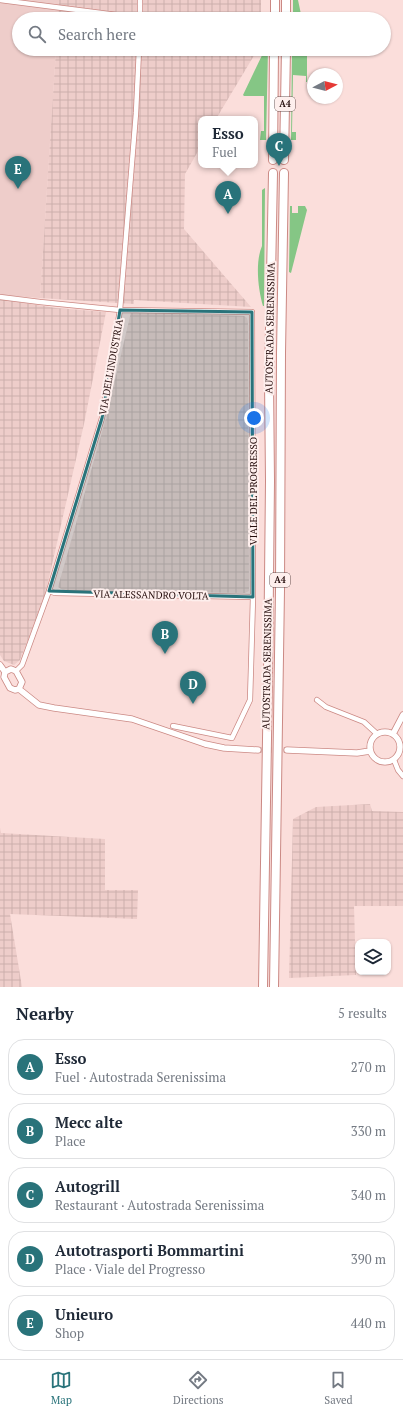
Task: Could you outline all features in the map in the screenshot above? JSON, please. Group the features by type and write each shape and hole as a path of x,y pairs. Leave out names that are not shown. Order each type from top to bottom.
{"highway":[{"path":"275,0 275,12"},
{"path":"286,0 286,12"},
{"name":"A4","path":"273,160 274,56"},
{"name":"A4","path":"284,160 286,56"},
{"name":"AUTOSTRADA SERENISSIMA","path":"263,987 270,480 269,380 273,173"},
{"name":"AUTOSTRADA SERENISSIMA","path":"274,987 284,173"},
{"path":"257,987 258,970 263,944"}],"street":[{"path":"0,0 93,12"},
{"path":"140,0 140,12"},
{"name":"VIA DELL'INDUSTRIA","path":"16,671 22,665 49,591 102,418 120,310 136,113 139,56"},
{"name":"VIALE DEL PROGRESSO","path":"0,297 120,310 252,312 254,597 250,700 232,738 173,726"},
{"name":"VIA ALESSANDRO VOLTA","path":"49,591 55,593 254,597"},
{"path":"0,666 5,672 4,677 10,688 13,690 19,689 39,705 132,719 205,744 224,748 258,750"},
{"path":"5,672 11,669 16,671 22,682 19,689"},
{"path":"317,700 326,707 364,722 377,734"},
{"path":"393,734 403,715"},
{"path":"382,732 393,734 397,737 401,747 398,757 384,763 379,762 375,759 370,750 371,741 377,734 382,732"},
{"path":"287,750 357,753 370,750"},
{"path":"394,760 398,770 403,776"}],"highlighted area":[{"path":"120,310 252,312 253,597 49,591 102,418"}],"shaded area":[{"path":"0,0 59,0 58,12 12,12 12,56 56,56 40,298 0,295"},
{"path":"59,0 261,0 261,12 58,12"},
{"path":"56,56 254,56 218,116 198,116 198,151 185,174 184,229 251,307 134,300 134,304 40,298"},
{"path":"0,299 56,308 106,312 84,424 44,600 20,660 14,665 4,661 0,655"},
{"path":"131,312 244,316 247,318 249,591 245,593 63,590 58,587 106,418"},
{"path":"370,804 372,811 403,812 403,906 354,906 356,975 289,978 293,819 316,807"},
{"path":"0,828 1,833 105,839 105,890 138,890 137,919 10,914 22,987 0,987"}],"green space":[{"path":"293,0 298,0 301,12 293,12"},
{"path":"262,56 268,56 266,140 260,140 261,131 264,131 264,96 243,95"},
{"path":"292,56 307,56 307,82 306,76 293,75 292,132 296,132 296,140 291,140"},
{"path":"265,188 263,306 259,284 258,260 262,246 262,190"},
{"path":"290,206 292,206 292,213 298,213 298,206 305,206 307,210 291,273 289,272"}],"tunnel":[{"path":"258,750 287,750"}],"place":[{"name":"Autogrill","path":"279,166"},
{"name":"Unieuro","path":"18,189"},
{"name":"Esso","path":"228,214"},
{"name":"Mecc alte","path":"165,654"},
{"name":"Autotrasporti Bommartini","path":"193,704"}]}
